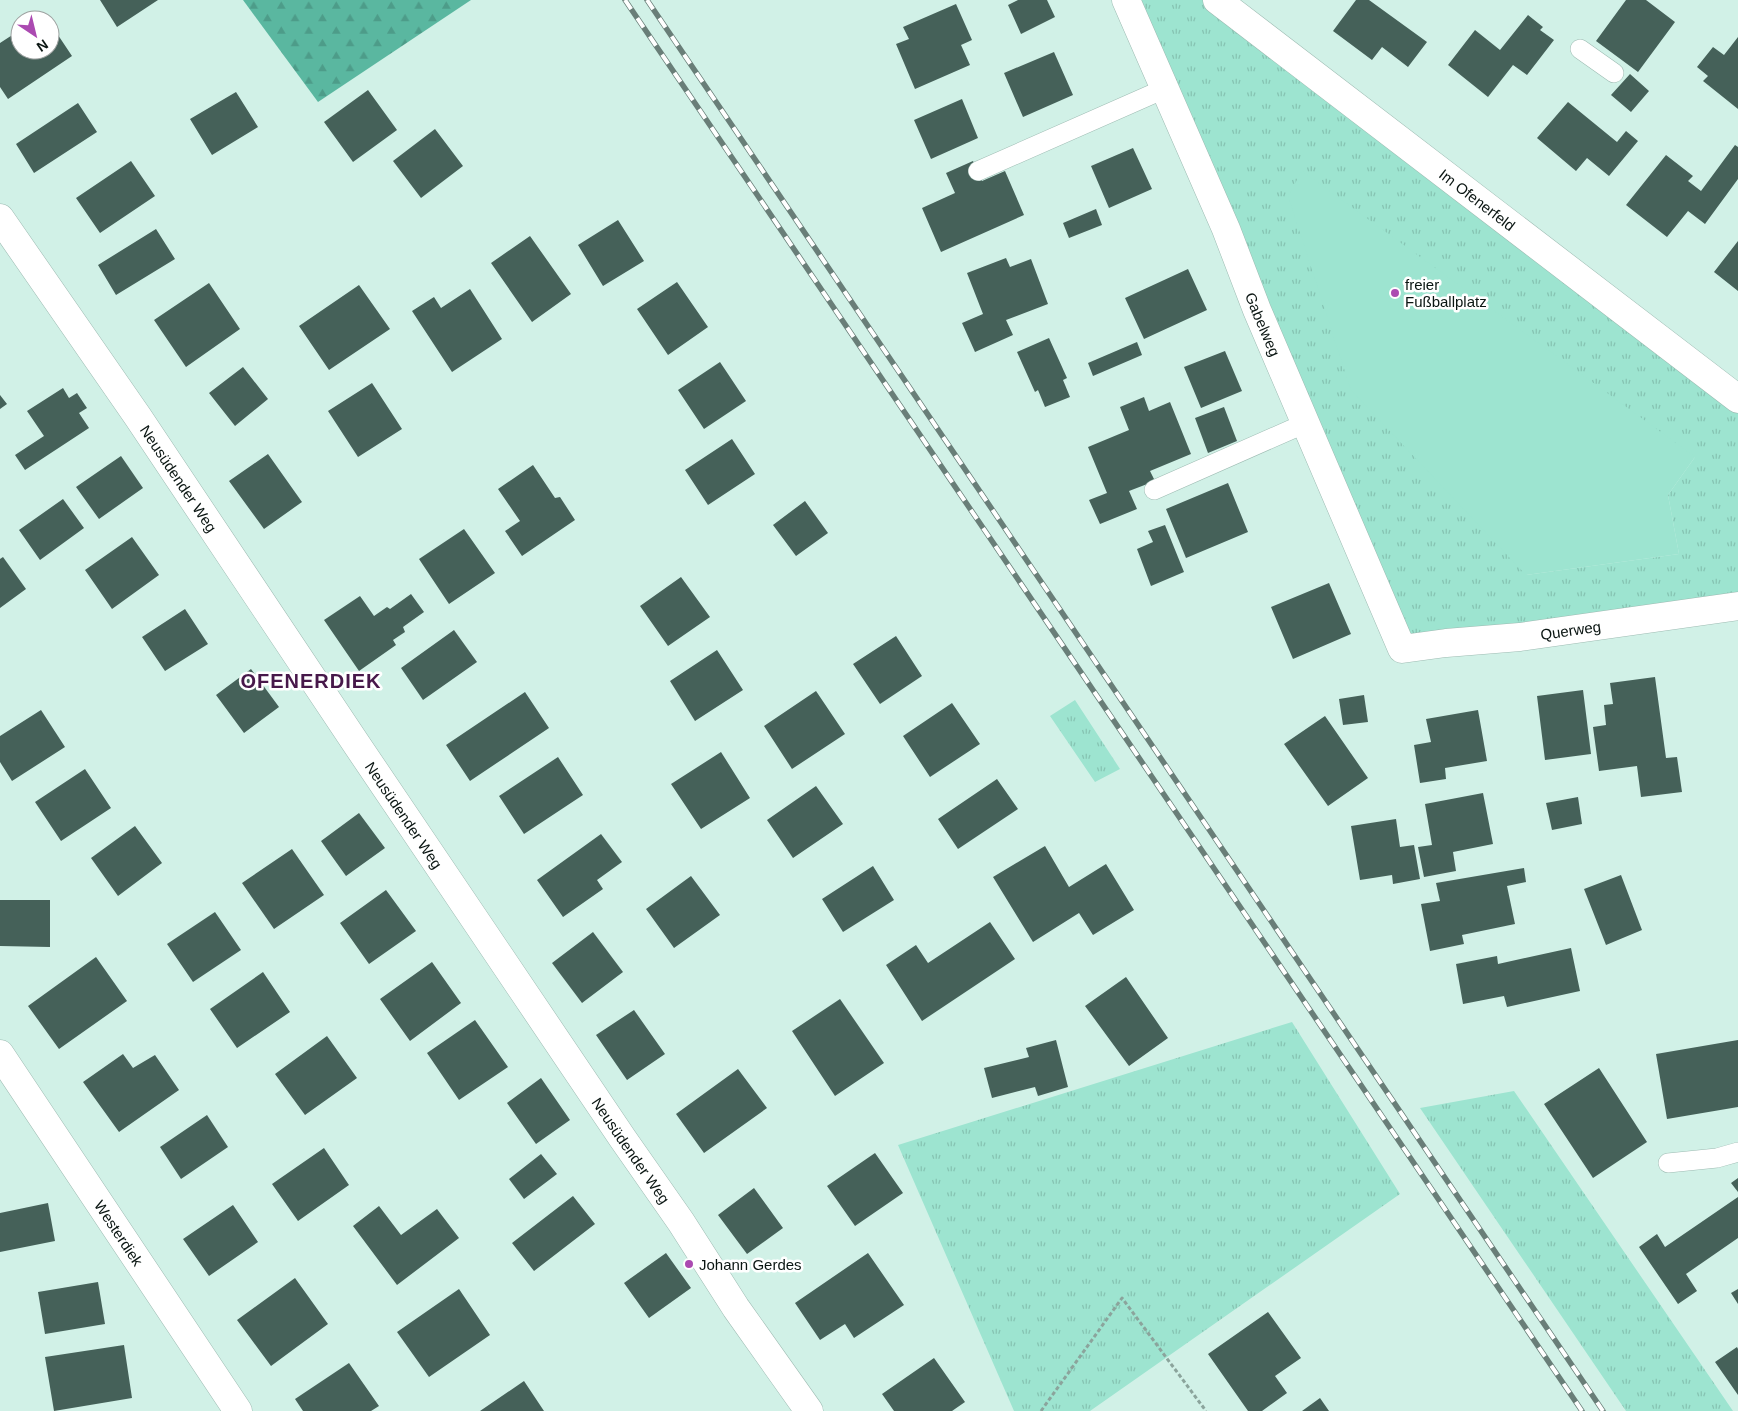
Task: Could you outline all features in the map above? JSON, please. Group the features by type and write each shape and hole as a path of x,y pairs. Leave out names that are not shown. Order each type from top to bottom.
{"street":[{"name":"Gabelweg","path":"1126,0 1226,229 1257,310 1402,649"},
{"name":"Im Ofenerfeld","path":"1217,0 1738,399"},
{"name":"Neusüdender Weg","path":"0,218 138,417 623,1139 681,1222 736,1308 809,1411"},
{"name":"Querweg","path":"1402,649 1446,643 1520,637 1738,606"},
{"name":"Westerdiek","path":"0,1054 238,1411"}],"lane":[{"path":"1580,49 1614,74"},
{"path":"978,171 1164,89"},
{"path":"1154,490 1306,424"},
{"path":"1668,1163 1717,1158 1738,1152"}],"path":[{"path":"1041,1411 1122,1298 1206,1411"}],"green space":[{"path":"243,0 471,0 318,102"},
{"path":"1125,0 1215,0 1738,399 1738,606 1402,649","holes":["1695,457 1668,495 1679,554 1526,575"]},
{"name":"freier Fußballplatz","path":"1302,171 1695,457 1668,495 1679,554 1526,575 1351,390 1288,196"},
{"path":"1075,700 1120,769 1095,782 1050,716"},
{"path":"1292,1022 1400,1194 1090,1411 1014,1411 898,1145"},
{"path":"1514,1091 1733,1411 1626,1411 1420,1108"}],"building":[{"path":"100,0 158,0 117,27"},
{"path":"1018,0 1047,0 1055,17 1021,34 1008,5"},
{"path":"1356,0 1369,0 1427,42 1408,67 1382,47 1372,60 1333,31"},
{"path":"1626,0 1646,0 1675,22 1638,72 1596,41"},
{"path":"956,4 972,40 961,45 970,65 915,89 896,44 909,39 903,27"},
{"path":"1528,15 1543,27 1540,30 1554,40 1527,75 1513,65 1488,97 1448,65 1475,30 1500,50"},
{"path":"10,36 10,60 60,60 60,38 72,56 8,99 0,87 0,43"},
{"path":"1738,37 1738,109 1703,81 1708,76 1697,67 1713,47 1724,55"},
{"path":"1054,52 1073,95 1023,117 1004,73"},
{"path":"1630,74 1649,91 1631,112 1611,95"},
{"path":"368,90 397,130 353,162 324,122"},
{"path":"236,92 258,127 212,155 190,119"},
{"path":"962,99 978,138 931,159 914,120"},
{"path":"1568,102 1617,142 1626,131 1638,141 1609,176 1587,158 1576,171 1537,138"},
{"path":"78,103 97,132 34,173 16,144"},
{"path":"435,129 463,166 421,198 393,161"},
{"path":"1735,145 1738,147 1738,179 1705,224 1688,211 1667,237 1626,205 1666,155 1693,176 1688,181 1701,191"},
{"path":"1133,148 1152,189 1109,208 1091,166"},
{"path":"131,161 155,196 100,233 76,198"},
{"path":"973,161 982,181 1005,171 1024,215 941,252 922,208 955,193 946,173"},
{"path":"1096,209 1102,225 1069,238 1063,223"},
{"path":"618,220 644,261 603,286 578,245"},
{"path":"156,229 175,259 116,295 98,265"},
{"path":"530,236 571,294 532,322 491,263"},
{"path":"1738,241 1738,291 1714,272"},
{"path":"1006,258 1010,267 1031,259 1048,304 1006,320 1013,335 975,352 962,323 983,314 967,273"},
{"path":"1188,269 1207,310 1144,339 1125,298"},
{"path":"677,282 708,327 668,355 637,309"},
{"path":"209,283 240,329 186,367 154,320"},
{"path":"359,285 390,329 329,370 299,326"},
{"path":"470,289 502,339 452,372 412,311 434,297 441,308"},
{"path":"1049,338 1067,378 1063,380 1070,397 1045,407 1038,390 1035,392 1017,352"},
{"path":"1137,342 1142,355 1093,376 1088,363"},
{"path":"1225,351 1242,391 1201,408 1184,367"},
{"path":"720,362 746,401 704,429 678,390"},
{"path":"243,367 268,399 235,426 209,393"},
{"path":"372,383 402,429 358,457 328,411"},
{"path":"63,388 69,398 77,393 87,408 79,413 89,428 25,470 15,455 44,436 27,411"},
{"path":"0,395 7,404 0,409"},
{"path":"1144,397 1149,411 1170,402 1191,454 1150,471 1155,481 1129,491 1137,509 1100,524 1089,500 1107,493 1088,447 1129,430 1120,407"},
{"path":"1224,407 1237,441 1208,453 1195,418"},
{"path":"732,439 755,474 708,505 685,470"},
{"path":"268,454 302,502 264,529 229,481"},
{"path":"121,456 143,488 99,519 76,487"},
{"path":"533,465 555,498 560,497 575,520 522,556 505,531 520,521 498,489"},
{"path":"1228,483 1248,532 1186,558 1166,509"},
{"path":"63,499 84,528 40,560 19,530"},
{"path":"805,501 828,533 796,556 773,525"},
{"path":"1165,525 1184,572 1151,586 1137,549 1153,542 1148,531"},
{"path":"464,529 495,573 449,604 419,559"},
{"path":"132,537 159,575 112,609 85,570"},
{"path":"3,557 26,589 0,608 0,559"},
{"path":"681,577 710,617 668,646 640,606"},
{"path":"1329,583 1351,634 1293,659 1271,607"},
{"path":"411,594 424,612 403,627 405,632 393,640 396,645 359,671 324,620 360,596 374,616 387,607 390,609"},
{"path":"185,609 208,644 165,671 142,637"},
{"path":"454,630 477,662 423,700 401,668"},
{"path":"896,636 922,676 880,704 853,664"},
{"path":"717,650 743,690 695,721 670,681"},
{"path":"251,669 279,707 244,733 216,695"},
{"path":"1655,677 1666,758 1677,757 1682,792 1641,797 1637,766 1599,771 1593,727 1606,725 1604,705 1613,704 1610,683"},
{"path":"1583,690 1591,754 1545,760 1537,696"},
{"path":"816,691 845,734 792,769 764,726"},
{"path":"525,692 549,728 470,781 446,745"},
{"path":"1364,695 1368,722 1343,725 1339,699"},
{"path":"952,703 980,744 930,777 903,736"},
{"path":"41,710 65,747 12,781 0,762 0,736"},
{"path":"1478,710 1487,761 1445,768 1446,779 1420,783 1414,745 1431,742 1426,719"},
{"path":"1325,716 1368,778 1328,806 1284,744"},
{"path":"721,752 750,798 701,829 671,784"},
{"path":"558,757 583,795 524,834 499,796"},
{"path":"85,769 111,808 61,841 35,802"},
{"path":"997,779 1018,809 958,849 938,819"},
{"path":"816,786 843,824 793,858 767,820"},
{"path":"1483,793 1493,844 1453,852 1456,871 1424,877 1418,847 1432,845 1425,804"},
{"path":"1578,797 1582,824 1552,830 1546,803"},
{"path":"359,813 385,848 346,876 321,841"},
{"path":"1396,819 1400,847 1414,845 1420,879 1393,884 1392,875 1360,880 1351,826"},
{"path":"135,826 162,863 118,896 91,858"},
{"path":"601,834 622,862 597,880 603,889 563,917 537,880"},
{"path":"1045,846 1069,887 1106,864 1134,910 1093,935 1079,913 1033,942 993,877"},
{"path":"292,849 324,895 274,929 242,883"},
{"path":"873,866 894,900 843,932 822,899"},
{"path":"1524,868 1526,882 1507,886 1515,924 1462,935 1464,944 1430,951 1421,904 1440,901 1436,883"},
{"path":"1621,875 1642,930 1606,945 1584,889"},
{"path":"691,876 720,915 674,948 646,909"},
{"path":"386,890 416,931 369,964 340,923"},
{"path":"0,900 50,900 50,947 0,946"},
{"path":"215,912 241,950 193,982 167,944"},
{"path":"990,922 1015,959 922,1021 886,965 916,945 928,963"},
{"path":"593,932 623,972 582,1003 552,963"},
{"path":"1571,948 1580,991 1507,1007 1504,996 1463,1004 1456,964 1497,956 1498,964"},
{"path":"96,957 127,1001 59,1049 28,1006"},
{"path":"432,962 461,1003 410,1041 380,999"},
{"path":"263,972 290,1012 237,1048 210,1009"},
{"path":"1126,977 1168,1038 1129,1066 1085,1006"},
{"path":"840,999 884,1063 835,1096 792,1031"},
{"path":"634,1010 665,1054 627,1080 596,1035"},
{"path":"475,1020 508,1067 459,1100 427,1053"},
{"path":"327,1036 357,1078 305,1115 275,1074"},
{"path":"1056,1040 1068,1087 1038,1096 1035,1087 992,1098 984,1068 1029,1057 1026,1048"},
{"path":"1738,1040 1738,1107 1667,1119 1656,1054"},
{"path":"123,1054 133,1068 155,1055 179,1090 119,1132 83,1082"},
{"path":"1599,1068 1647,1142 1593,1178 1544,1104"},
{"path":"738,1069 767,1108 704,1153 676,1114"},
{"path":"541,1078 570,1120 536,1144 507,1103"},
{"path":"207,1115 228,1147 181,1179 160,1147"},
{"path":"324,1148 349,1185 298,1221 272,1184"},
{"path":"875,1153 903,1193 855,1226 827,1186"},
{"path":"541,1154 557,1174 524,1199 509,1179"},
{"path":"1738,1178 1738,1192 1731,1183"},
{"path":"754,1188 783,1228 747,1254 718,1215"},
{"path":"573,1196 595,1224 534,1271 512,1243"},
{"path":"1738,1197 1738,1238 1686,1274 1697,1291 1678,1304 1639,1247 1657,1234 1665,1247"},
{"path":"48,1203 55,1241 0,1252 0,1213"},
{"path":"233,1205 258,1242 209,1276 183,1239"},
{"path":"379,1206 401,1235 437,1209 459,1238 397,1285 353,1226"},
{"path":"666,1253 691,1288 649,1318 624,1283"},
{"path":"868,1253 904,1305 854,1338 845,1324 820,1340 795,1303"},
{"path":"295,1278 328,1324 271,1366 237,1320"},
{"path":"98,1282 105,1324 45,1334 38,1292"},
{"path":"459,1289 490,1335 429,1377 397,1332"},
{"path":"1738,1289 1738,1304 1731,1293"},
{"path":"1268,1312 1301,1358 1275,1376 1287,1393 1262,1411 1248,1411 1208,1354"},
{"path":"124,1345 132,1398 54,1411 45,1357"},
{"path":"1737,1347 1738,1349 1738,1395 1715,1362"},
{"path":"934,1358 965,1402 952,1411 894,1411 882,1394"},
{"path":"349,1363 379,1406 371,1411 303,1411 295,1399"},
{"path":"524,1381 544,1411 480,1411"},
{"path":"1320,1398 1329,1411 1302,1411"}],"railway":[{"path":"625,0 1582,1411"},
{"path":"647,0 1603,1411"}],"place":[{"name":"freier Fußballplatz","path":"1395,293"},
{"name":"Johann Gerdes","path":"689,1264"}],"district":[{"name":"OFENERDIEK","path":"311,681"}]}
